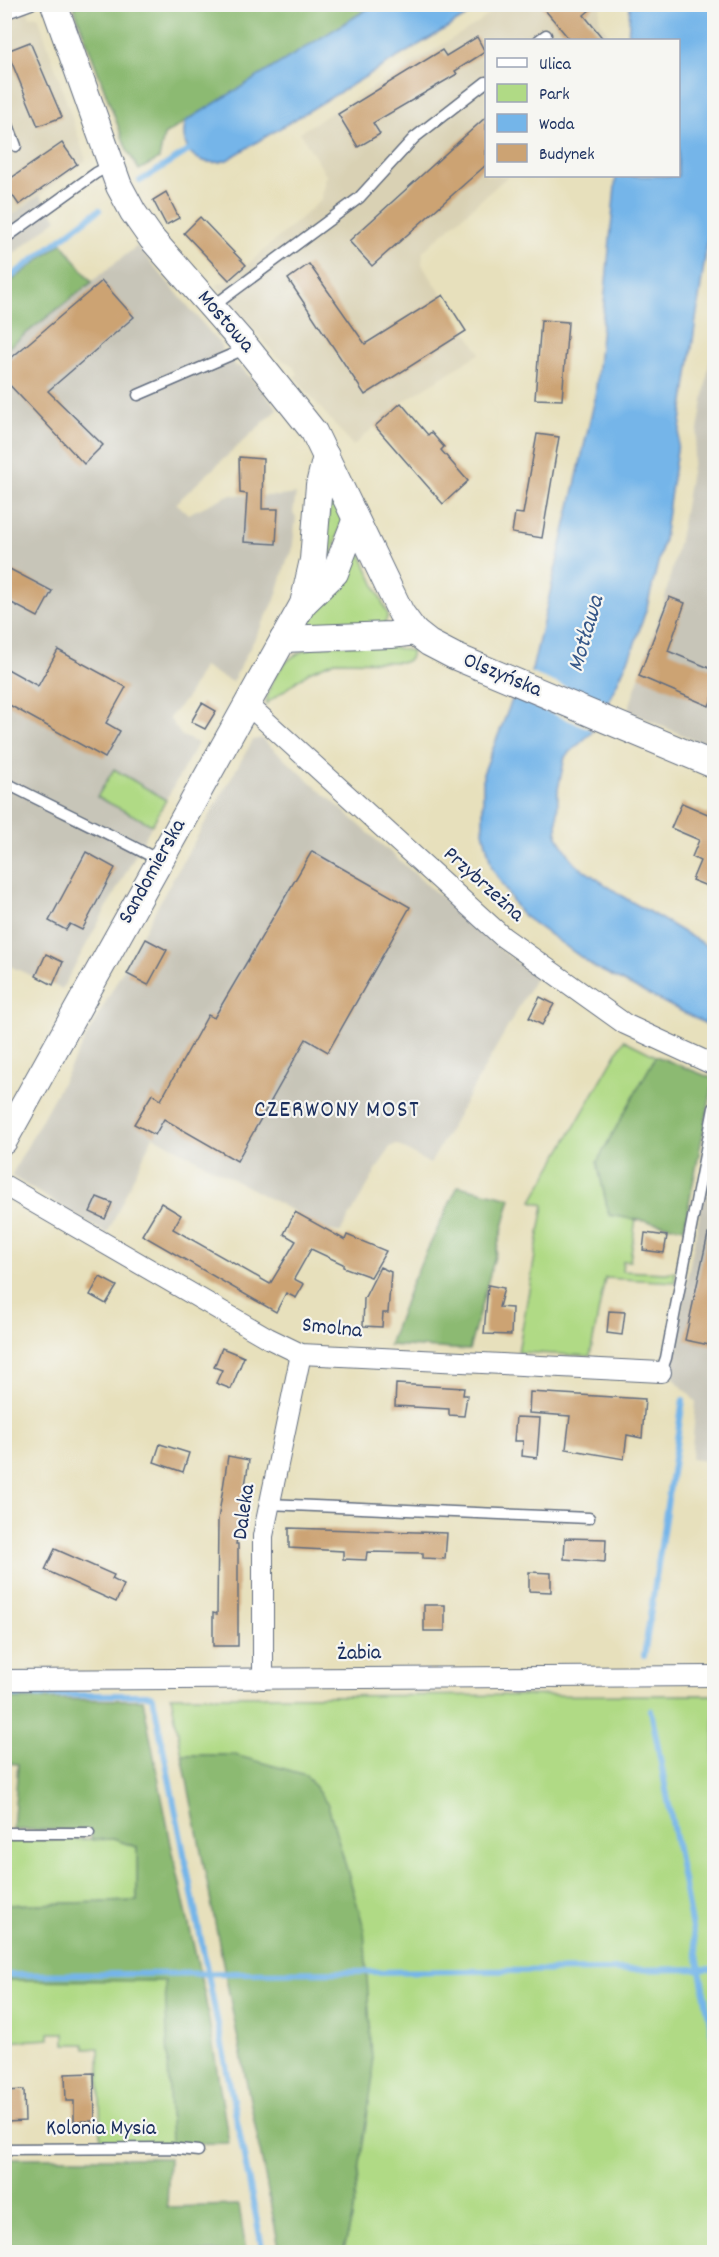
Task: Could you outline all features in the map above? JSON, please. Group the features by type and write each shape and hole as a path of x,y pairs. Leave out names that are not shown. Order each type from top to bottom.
{"street":[{"name":"Mostowa","path":"54,4 111,165 133,212 152,239 247,348 298,411 327,456 355,521 401,613 415,632"},
{"name":"Sandomierska","path":"4,1141 303,604 314,560 319,485 327,456"},
{"name":"Sandomierska","path":"303,604 335,573 355,521"},
{"path":"283,639 415,632"},
{"name":"Olszyńska","path":"415,632 429,644 507,680 714,765"},
{"name":"Przybrzeżna","path":"247,704 503,937 625,1024 714,1065"},
{"name":"Smolna","path":"4,1185 268,1338 301,1354 661,1372"},
{"name":"Daleka","path":"263,1680 263,1536 301,1354"},
{"name":"Żabia","path":"4,1680 714,1676"}],"lane":[{"path":"4,14 31,4"},
{"path":"212,307 359,198 414,138 485,83"},
{"path":"4,114 16,146"},
{"path":"4,239 96,173 111,165"},
{"path":"138,395 247,348"},
{"path":"4,782 80,821 101,828 160,861"},
{"path":"661,1372 666,1359 714,1108"},
{"path":"268,1504 589,1518"},
{"path":"4,1833 89,1833"},
{"name":"Kolonia Mysia","path":"4,2148 170,2148 198,2151"}],"shaded area":[{"path":"4,5 26,5 30,17 38,16 86,160 13,215 4,213"},
{"path":"501,5 601,5 599,20 608,33 607,39 485,39 485,177 507,177 423,251 422,264 480,353 401,403 353,446 294,377 298,374 292,365 276,356 216,285 229,281 321,200 326,175 300,132 476,24"},
{"path":"40,195 57,219 5,261 4,213 13,215"},
{"path":"137,246 221,345 222,350 235,366 241,367 278,409 176,503 188,514 229,495 296,494 293,513 296,517 292,552 287,560 275,600 232,682 203,667 186,699 169,718 182,736 198,743 166,800 114,769 98,797 152,825 62,989 5,964 5,350"},
{"path":"714,336 714,749 628,711 665,598 680,536"},
{"path":"261,738 502,951 536,977 430,1164 396,1144 390,1147 340,1233 328,1230 153,1136 107,1234 11,1176 167,889 253,740"},
{"path":"714,1140 714,1462 691,1459 696,1402 669,1373"}],"green space":[{"path":"73,5 374,5 164,135 159,159 139,170 127,150"},
{"path":"62,243 92,282 5,350 5,286"},
{"path":"331,491 344,515 326,574 324,558"},
{"path":"353,550 359,550 388,615 384,625 312,628 308,622 339,581"},
{"path":"382,645 412,651 410,659 405,662 335,661 309,672 266,704 275,677 284,664 295,655 321,646"},
{"path":"114,769 166,800 152,825 97,797"},
{"path":"624,1040 656,1056 597,1162 609,1215 636,1218 630,1261 623,1261 622,1271 666,1273 675,1271 675,1282 605,1278 590,1356 518,1352 544,1205 532,1201"},
{"path":"656,1056 714,1079 684,1228 609,1215 597,1162"},
{"path":"458,1186 511,1198 469,1350 389,1345 412,1282"},
{"path":"714,1695 714,2252 343,2252 352,2218 235,1755 182,1755 171,1696"},
{"path":"5,1699 143,1700 171,1844 205,1997 229,2143 171,2144 165,1981 5,1980 5,1905 137,1901 137,1847 113,1839 92,1840 90,1830 13,1830 18,1764 5,1763"},
{"path":"182,1755 235,1755 306,1775 328,1805 364,1928 373,2076 352,2218 343,2252 280,2252"},
{"path":"113,1839 137,1847 137,1901 5,1905 4,1840"},
{"path":"5,1980 166,1980 171,2144 101,2144 99,2048 85,2049 84,2044 65,2044 65,2033 49,2033 49,2039 5,2042"},
{"path":"5,2158 169,2158 167,2207 239,2205 246,2252 5,2252"}],"water":[{"path":"374,5 485,5 227,160 208,162 193,155 185,140 186,121"},
{"name":"Motława","path":"630,5 714,5 714,196 664,539 647,607 633,649 591,733 565,757 558,789 557,836 575,864 627,899 714,950 714,1028 596,968 520,913 492,868 483,831 483,774 512,700 532,670 595,399 616,177 680,177 680,39 628,39"}],"pier":[{"path":"527,671 610,705 595,731 510,697"}],"building":[{"path":"540,4 597,4 584,15 603,39 569,39"},
{"path":"477,37 485,52 455,71 457,74 373,123 380,134 358,147 338,114 442,50 446,56"},
{"path":"30,42 62,117 38,126 7,51"},
{"path":"485,118 485,166 372,266 349,241"},
{"path":"62,143 77,164 19,205 4,183"},
{"path":"166,192 179,218 166,225 153,200"},
{"path":"200,217 246,265 229,280 184,233"},
{"path":"309,264 365,344 443,295 466,331 365,395 288,279"},
{"path":"102,281 134,317 48,391 103,445 84,464 4,379 4,364"},
{"path":"541,320 568,322 562,400 535,399"},
{"path":"401,403 428,435 431,432 444,447 441,450 468,481 443,504 375,426"},
{"path":"537,434 559,437 542,538 512,533 515,513 523,514"},
{"path":"239,457 263,459 262,509 278,509 276,544 244,542 247,494 240,493"},
{"path":"4,566 52,591 38,617 4,599"},
{"path":"669,597 685,603 668,651 714,670 714,694 709,706 639,676"},
{"path":"58,650 126,687 106,723 120,731 105,758 4,702 4,667 38,686"},
{"path":"202,703 216,711 205,729 191,722"},
{"path":"682,803 710,815 714,804 714,889 692,880 700,861 692,857 699,840 671,828"},
{"path":"312,851 410,907 328,1052 306,1039 237,1161 164,1119 155,1135 134,1124 152,1094 161,1100 208,1015 214,1018"},
{"path":"86,852 115,868 82,930 70,924 66,930 49,921"},
{"path":"146,939 167,950 148,985 127,974"},
{"path":"46,954 63,962 53,985 36,976"},
{"path":"540,997 554,1004 542,1025 529,1018"},
{"path":"97,1197 112,1203 105,1219 90,1212"},
{"path":"161,1203 181,1215 173,1229 270,1284 296,1241 284,1234 295,1212 345,1240 347,1235 386,1251 371,1277 343,1267 343,1264 311,1249 294,1279 304,1284 296,1298 286,1293 276,1312 142,1235"},
{"path":"645,1233 667,1236 664,1253 643,1250"},
{"path":"708,1234 714,1234 714,1346 685,1340"},
{"path":"380,1267 391,1272 388,1313 383,1313 382,1327 363,1326 364,1299"},
{"path":"100,1277 117,1286 106,1304 90,1295"},
{"path":"488,1285 504,1288 499,1307 512,1308 511,1335 484,1334"},
{"path":"609,1311 625,1312 622,1335 607,1333"},
{"path":"222,1348 244,1357 231,1389 216,1383 222,1370 214,1367"},
{"path":"396,1384 464,1388 463,1395 467,1395 464,1416 449,1415 449,1409 395,1406"},
{"path":"530,1392 645,1399 642,1438 627,1435 624,1459 566,1449 570,1416 529,1413"},
{"path":"516,1417 540,1418 537,1458 522,1456 523,1441 514,1441"},
{"path":"160,1444 189,1453 183,1472 154,1462"},
{"path":"228,1456 249,1460 236,1544 238,1544 238,1646 213,1646 213,1613 217,1614 218,1520"},
{"path":"289,1528 447,1533 445,1559 423,1558 423,1553 367,1552 366,1560 343,1559 343,1551 289,1548"},
{"path":"565,1538 606,1539 605,1562 564,1559"},
{"path":"55,1549 114,1575 112,1579 124,1585 116,1602 45,1570"},
{"path":"529,1572 551,1573 551,1592 529,1591"},
{"path":"424,1605 445,1605 445,1631 424,1631"},
{"path":"94,2073 95,2121 74,2121 74,2101 66,2101 65,2074"},
{"path":"24,2090 25,2121 6,2122 5,2091"}],"waterway":[{"path":"140,181 188,151"},
{"path":"4,282 99,210"},
{"path":"644,1656 683,1400"},
{"path":"4,1695 147,1695 153,1697 263,2252"},
{"path":"651,1710 714,2045"},
{"path":"4,1975 714,1969"}],"district":[{"name":"CZERWONY MOST","path":"337,1111"}]}
